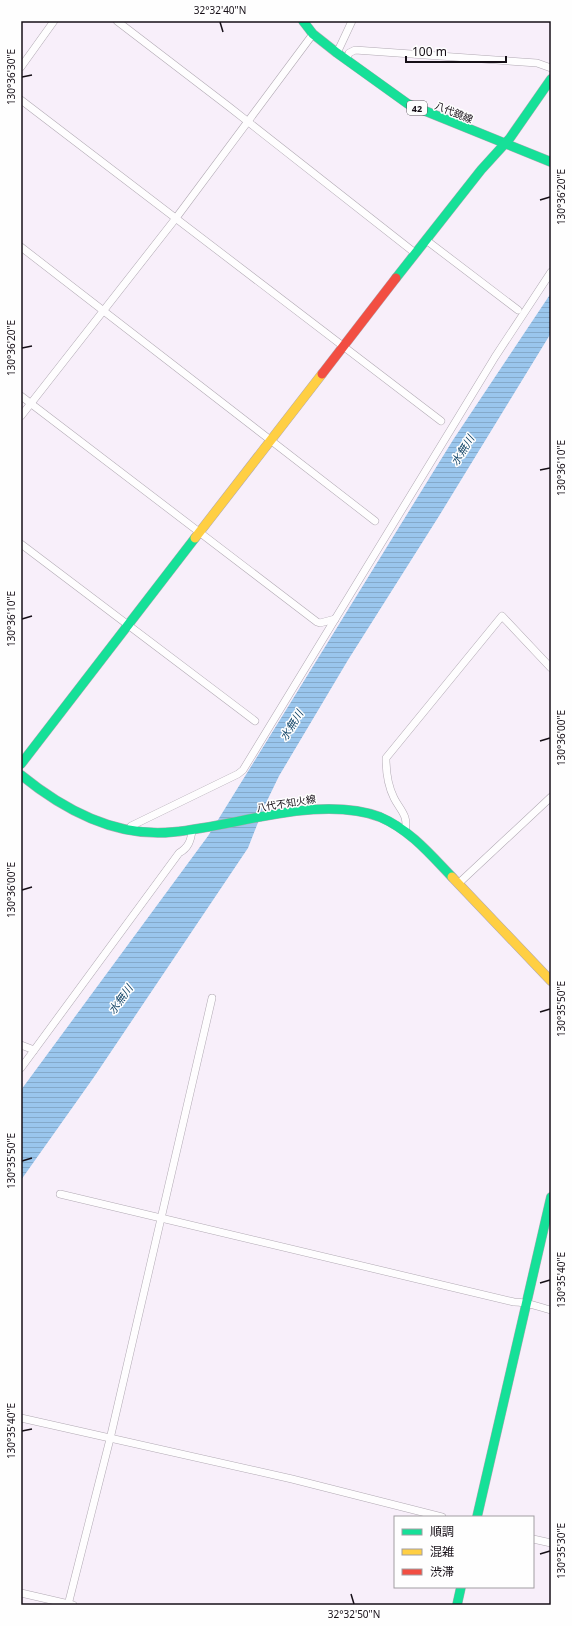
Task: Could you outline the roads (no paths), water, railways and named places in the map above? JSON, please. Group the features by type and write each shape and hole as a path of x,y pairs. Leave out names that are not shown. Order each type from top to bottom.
{"main road":[{"name":"八代鏡線","path":"303,21 313,34 337,53 408,104 439,118 551,162"},
{"path":"21,764 415,253 481,170 493,159 505,144 551,79"},
{"name":"八代不知火線","path":"22,777 73,810 129,830 167,833 195,830 279,814 323,808 367,813 404,831 419,842 551,981"},
{"path":"477,1516 551,1198"},
{"path":"457,1605 461,1588"}],"street":[{"path":"21,67 54,21"},
{"path":"117,21 415,253"},
{"path":"337,53 352,21"},
{"path":"21,416 176,218 313,34"},
{"path":"347,59 349,53 355,50 537,62 551,68"},
{"path":"21,100 441,421"},
{"path":"426,240 518,310"},
{"path":"21,247 375,521"},
{"path":"129,830 131,826 238,774 243,770 495,357 551,272"},
{"path":"21,396 317,622 320,623 335,619"},
{"path":"21,544 255,721"},
{"path":"404,831 407,824 405,816 393,797 388,781 386,758 502,616 551,668"},
{"path":"459,883 551,797"},
{"path":"21,1068 150,890 179,853 185,849 195,830"},
{"path":"21,1593 70,1605 162,1218 212,998"},
{"path":"21,1045 34,1050"},
{"path":"60,1194 514,1302 527,1302 538,1307 551,1310"},
{"path":"21,1418 292,1479 438,1516"},
{"path":"534,1538 551,1543"}],"water":[{"name":"水無川","path":"551,293 551,333 439,516 348,660 279,776 264,807 248,848 94,1077 21,1180 21,1090 208,836 453,440"}]}
